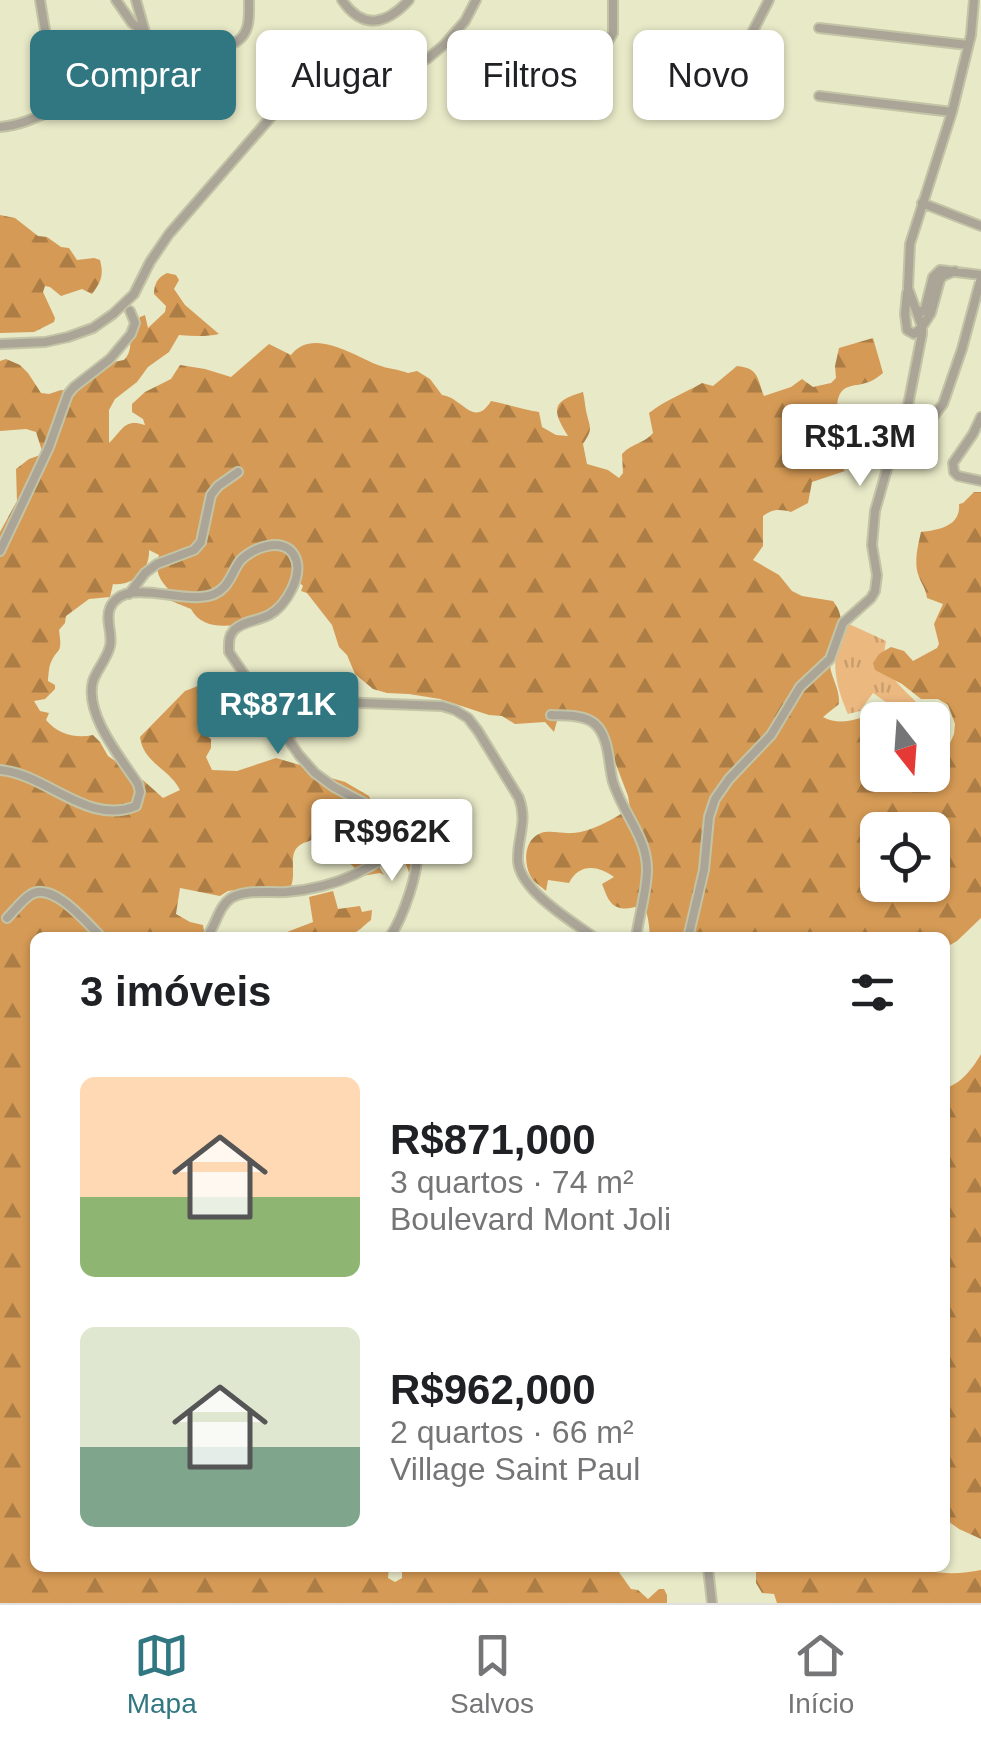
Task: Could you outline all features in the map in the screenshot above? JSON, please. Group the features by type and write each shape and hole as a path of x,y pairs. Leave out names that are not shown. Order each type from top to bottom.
{"street":[{"path":"40,0 45,30"},
{"path":"116,0 142,30"},
{"path":"136,0 144,30"},
{"path":"236,42 248,28 249,0"},
{"path":"342,0 350,11 370,21 390,17 410,0"},
{"path":"0,344 68,338 114,314 134,294 169,234 270,117 322,71 344,62 412,63 427,59 465,21 476,0"},
{"path":"613,32 614,0"},
{"path":"754,30 769,0"},
{"path":"955,271 940,280 931,313 922,327 914,334 907,330 910,244 952,112 974,23 974,0"},
{"path":"819,28 968,45"},
{"path":"819,96 952,112"},
{"path":"0,127 30,120"},
{"path":"922,204 981,226"},
{"path":"910,454 943,404 981,276 940,270 933,276 925,309 917,310"},
{"path":"689,932 715,800 729,779 771,735 800,687 830,659 843,623 876,590 872,545 875,511 902,436 922,327 908,288"},
{"path":"0,550 49,447 68,394 132,334 135,323 130,310"},
{"path":"981,418 953,464 958,476 981,481"},
{"path":"0,770 39,781 82,806 136,806 138,784 110,742 91,696 110,645 110,607 157,564 194,550 201,542 211,494 238,472"},
{"path":"128,594 208,598 224,587 240,561 265,546 278,545 295,556 295,580 288,595 268,615 238,627 228,642 229,652 315,773 404,824 411,833 416,844 416,867 393,932"},
{"path":"288,738 310,713 321,705 336,702 442,706 468,718 519,798 524,824 518,863 521,875 550,905 588,932"},
{"path":"550,715 587,719 606,742 614,785 645,855 647,870 637,932"},
{"path":"211,932 223,907 236,896 332,884 381,860 411,833"},
{"path":"8,918 30,894 40,891 50,893 75,911 96,932"},
{"path":"708,1572 712,1603"}],"green space":[{"path":"0,215 15,218 38,236 69,248 77,260 100,260 101,278 92,294 82,289 61,296 45,286 43,292 55,318 34,332 0,333"},
{"path":"167,273 176,275 179,280 174,289 185,305 219,334 179,335 169,352 115,399 109,410 109,443 128,424 145,425 132,412 132,404 145,392 171,379 180,365 231,377 269,344 291,355 310,343 321,343 382,366 408,373 417,371 430,379 442,395 473,412 485,409 491,401 539,412 542,427 556,435 568,436 557,413 560,403 583,392 590,427 583,444 587,464 619,478 623,473 622,454 653,433 649,413 668,400 702,383 713,386 737,366 753,372 764,396 802,379 813,387 831,383 836,378 839,348 873,338 883,373 869,382 844,389 837,405 848,416 863,420 855,439 858,443 866,440 866,447 841,466 845,471 812,482 808,503 791,512 776,510 763,516 763,546 753,560 779,575 792,591 833,601 839,610 840,626 830,665 839,704 823,717 839,722 860,718 860,792 950,792 950,743 955,724 950,702 921,699 875,670 873,663 891,647 904,651 913,661 937,648 934,624 943,604 927,598 918,574 916,559 921,532 948,526 959,511 959,504 974,492 981,492 981,918 950,945 950,932 649,932 643,908 622,908 607,896 602,884 614,877 589,868 578,872 569,883 548,880 546,891 534,881 526,855 530,842 541,833 586,831 624,812 635,838 628,796 604,733 584,720 564,718 557,721 554,732 545,722 515,724 502,716 440,699 373,689 355,674 339,647 332,625 307,593 301,591 303,586 299,582 292,586 272,617 248,618 236,625 210,624 191,609 164,598 169,590 158,574 159,555 149,550 147,564 139,575 128,582 113,584 110,597 89,599 66,616 59,630 60,648 49,668 48,681 55,689 45,699 34,701 40,711 49,713 46,720 56,729 73,736 93,735 108,756 163,798 180,790 151,760 140,737 185,691 203,684 226,694 235,690 237,681 248,693 249,703 231,706 197,725 211,739 206,757 212,770 237,771 276,758 345,782 371,801 367,809 357,811 356,818 391,832 411,863 410,875 405,862 394,870 389,854 380,859 384,875 362,876 338,854 318,851 324,840 318,826 315,839 295,850 292,884 283,897 272,896 261,887 228,891 220,896 180,888 176,914 203,925 203,932 30,932 30,1572 389,1572 388,1578 395,1582 402,1578 402,1572 619,1572 631,1589 648,1599 664,1589 667,1603 0,1603 0,532 17,501 16,469 43,454 36,432 0,431 0,361 6,359 20,365 41,393 77,392 97,370 124,360 130,347 130,323 137,324 145,315 148,328 165,312 166,306 154,294"},
{"path":"849,624 886,641 888,669 916,702 886,702 873,693 866,702 860,702 860,711 848,714 835,668 842,634"},
{"path":"333,891 338,909 360,906 362,912 372,910 371,920 355,932 287,932 313,922 309,897"},
{"path":"981,1054 981,1539 950,1523 950,1086"},
{"path":"981,1570 981,1603 777,1603 774,1594 762,1593 756,1583 756,1572"}]}
